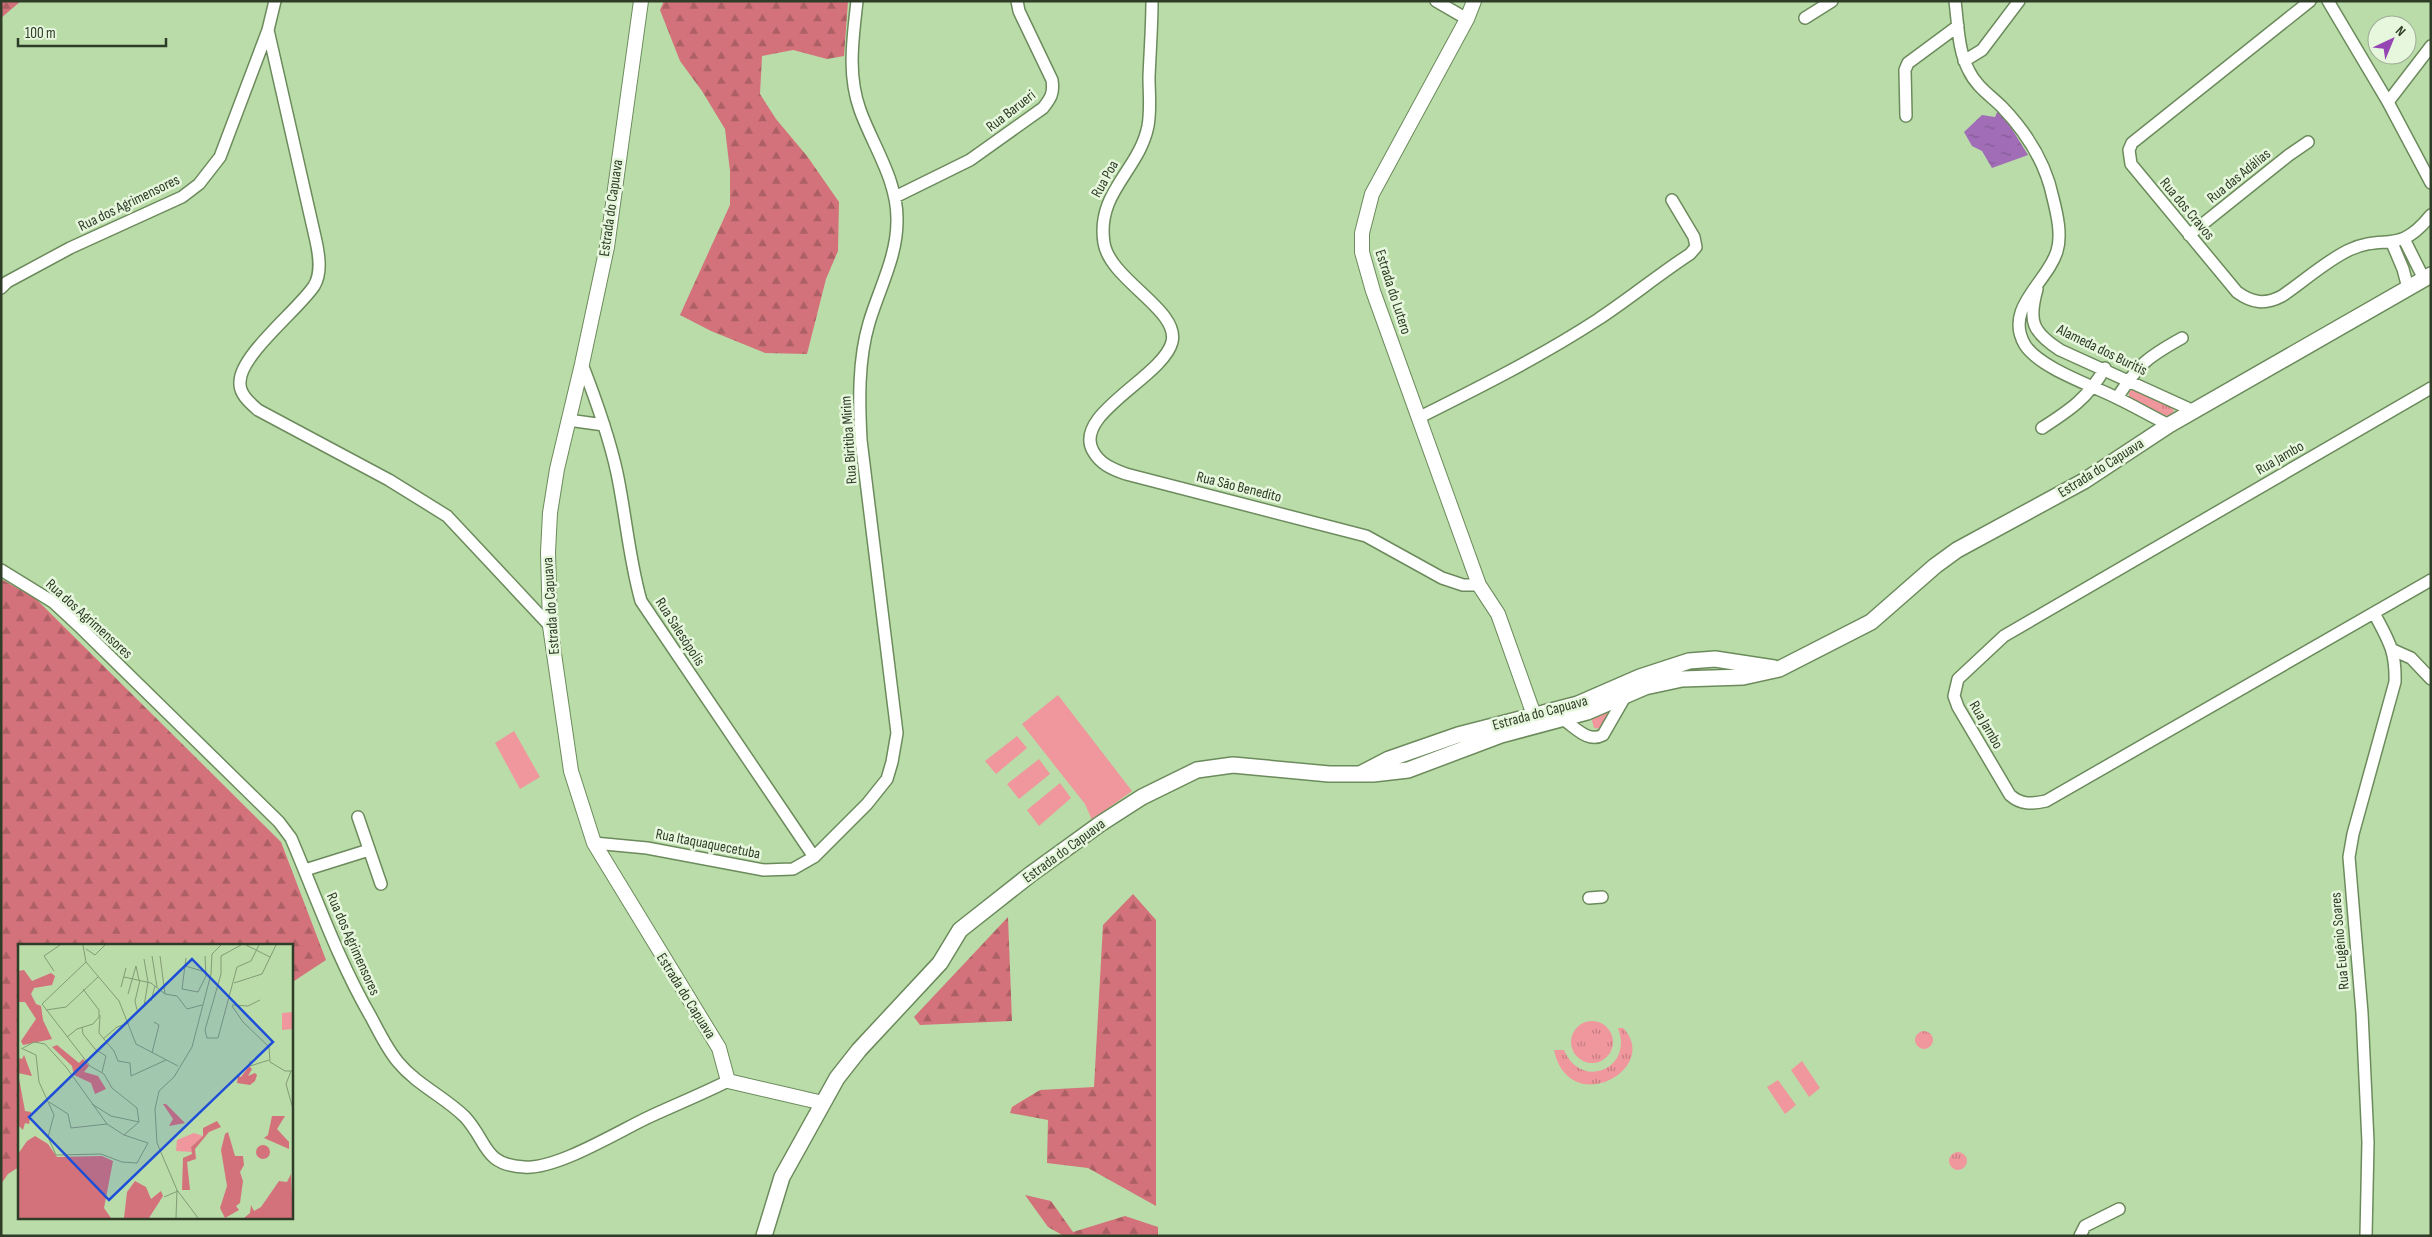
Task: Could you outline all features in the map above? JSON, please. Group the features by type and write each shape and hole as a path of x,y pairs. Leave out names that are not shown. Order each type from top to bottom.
{"main road":[{"name":"Estrada do Capuava","path":"764,1236 782,1177 837,1078 859,1050 940,963 960,930 1031,874 1100,824 1164,784 1197,770 1216,766 1242,765 1329,774 1387,773 1418,768 1501,735 1564,720 1664,682 1700,678 1743,677 1778,669 1871,622 1935,566 1958,550 2084,481 2194,411 2427,277"},
{"name":"Estrada do Capuava","path":"1362,773 1376,764 1458,735 1578,704 1662,669 1700,660 1735,661 1778,669"},
{"path":"1700,660 1706,668 1700,678"},
{"path":"1412,751 1412,760 1418,768"}],"street":[{"name":"Rua dos Agrimensores","path":"1,288 8,282 70,248 182,197 199,184 220,157 268,30 275,1"},
{"name":"Estrada do Capuava","path":"641,1 607,247 568,420 550,513 548,552 550,626 571,771 594,843 612,876 719,1048 728,1081"},
{"name":"Rua Biritiba Mirim","path":"814,857 867,804 887,779 897,733 861,440 859,395 869,325 893,253 897,221 895,197 884,164 860,110 854,88 851,65 856,1"},
{"name":"Rua Barueri","path":"895,197 970,160 1043,108 1051,98 1054,90 1052,80 1016,1"},
{"name":"Rua Poa","path":"1150,372 1172,344 1173,335 1170,324 1124,278 1105,248 1102,230 1104,210 1142,145 1148,126 1152,1"},
{"path":"1436,1 1467,19"},
{"name":"Estrada do Lutero","path":"1474,1 1467,19 1372,194 1362,233 1362,252 1373,291 1479,585 1498,614 1530,716"},
{"path":"1805,18 1832,1"},
{"path":"1955,1 1964,61 1977,83 2012,118 2026,136 2042,166 2053,196 2059,228 2058,250 2039,285 2023,304 2020,314 2021,337 2026,346 2044,363 2117,398 2169,426"},
{"path":"1964,61 1982,50 2019,1"},
{"name":"Rua dos Cravos","path":"2310,1 2132,143 2129,150 2131,164 2237,292 2247,300 2259,303 2272,301 2282,296 2347,251 2404,239 2418,230 2431,215"},
{"path":"2328,1 2388,102 2431,183"},
{"path":"1906,116 1905,70 1908,63 1958,26"},
{"path":"268,30 316,241 319,266 314,285 243,366 239,384 242,393 258,410 389,480 446,516 550,626"},
{"path":"2388,102 2431,46"},
{"name":"Rua das Adálias","path":"2189,235 2308,142"},
{"path":"1420,418 1494,380 1565,340 1619,305 1690,254 1696,246 1694,237 1672,200"},
{"path":"2404,239 2427,277"},
{"path":"2392,243 2403,269 2408,288"},
{"name":"Alameda dos Buritis","path":"2039,285 2032,308 2032,321 2037,331 2045,340 2060,350 2105,368 2194,411"},
{"path":"2117,398 2129,380 2148,358 2182,338"},
{"path":"2077,379 2087,361"},
{"name":"Rua Salesópolis","path":"582,364 604,425 617,473 635,576 642,601 814,857"},
{"path":"2042,428 2078,404 2094,387 2105,368"},
{"name":"Rua São Benedito","path":"1150,372 1092,425 1089,444 1100,461 1110,468 1366,536 1442,578 1463,585 1479,585"},
{"name":"Rua Jambo","path":"2431,388 2012,631 1958,679 1954,696 1958,707 2010,795 2017,801 2036,804 2046,801 2431,580"},
{"path":"568,420 604,425"},
{"name":"Rua dos Agrimensores","path":"1,570 27,584 67,615 256,800 291,838 338,955 369,1014 398,1062 417,1081 466,1118 487,1152 504,1164 526,1168 542,1166 728,1081"},
{"path":"2374,613 2393,650 2411,658 2431,679"},
{"name":"Rua Eugênio Soares","path":"2366,1236 2368,1142 2362,1013 2349,857 2353,834 2395,682 2396,662 2393,650"},
{"path":"1564,720 1589,738 1603,735 1626,695"},
{"path":"358,817 381,884"},
{"name":"Rua Itaquaquecetuba","path":"594,843 647,848 748,868 779,871 793,869 814,857"},
{"path":"305,870 369,850"},
{"path":"1589,898 1602,897"},
{"path":"728,1081 823,1102"},
{"path":"2080,1236 2085,1226 2119,1209"}],"green space":[{"path":"1,1 21,1 1,18"},
{"path":"664,1 848,1 844,56 827,59 793,50 762,56 760,94 776,119 807,156 839,202 838,251 826,279 807,354 765,353 711,331 680,315 730,205 730,171 725,129 702,91 680,61 660,10"},
{"path":"2132,389 2139,390 2174,407 2173,413 2166,416 2129,399 2129,393"},
{"path":"1,579 35,598 281,842 326,960 292,982 292,944 18,944 18,1168 8,1174 1,1184"},
{"path":"1058,695 1132,791 1092,820 1085,804 1022,724"},
{"path":"1609,710 1602,729 1594,728 1591,717"},
{"path":"514,731 540,777 520,789 495,743"},
{"path":"1017,736 1027,748 996,774 985,761"},
{"path":"1039,759 1050,774 1019,799 1007,784"},
{"path":"1060,783 1071,798 1039,826 1027,810"},
{"path":"1133,894 1156,920 1156,1206 1088,1168 1047,1163 1048,1120 1010,1113 1012,1107 1040,1090 1094,1087 1103,925"},
{"path":"1008,917 1012,1021 920,1025 914,1017"},
{"path":"1592,1021 1607,1027 1613,1042 1607,1057 1592,1063 1577,1057 1571,1042 1577,1027"},
{"path":"1618,1028 1623,1028 1632,1043 1631,1058 1622,1071 1609,1080 1593,1084 1577,1082 1563,1071 1554,1050 1564,1050 1572,1062 1581,1069 1592,1072 1603,1070 1612,1064 1619,1055 1621,1043"},
{"path":"1920,1031 1928,1031 1933,1036 1931,1047 1920,1049 1915,1044 1915,1036"},
{"path":"1802,1061 1820,1088 1809,1097 1791,1070"},
{"path":"1778,1080 1796,1105 1785,1114 1767,1087"},
{"path":"1954,1152 1962,1152 1967,1157 1965,1168 1954,1170 1949,1165 1949,1157"},
{"path":"1025,1195 1051,1201 1073,1232 1125,1216 1158,1227 1158,1236 1064,1236 1048,1227"}],"water":[{"path":"1999,108 2028,155 1992,168 1982,151 1972,146 1964,132 1982,115 1995,117"}]}
